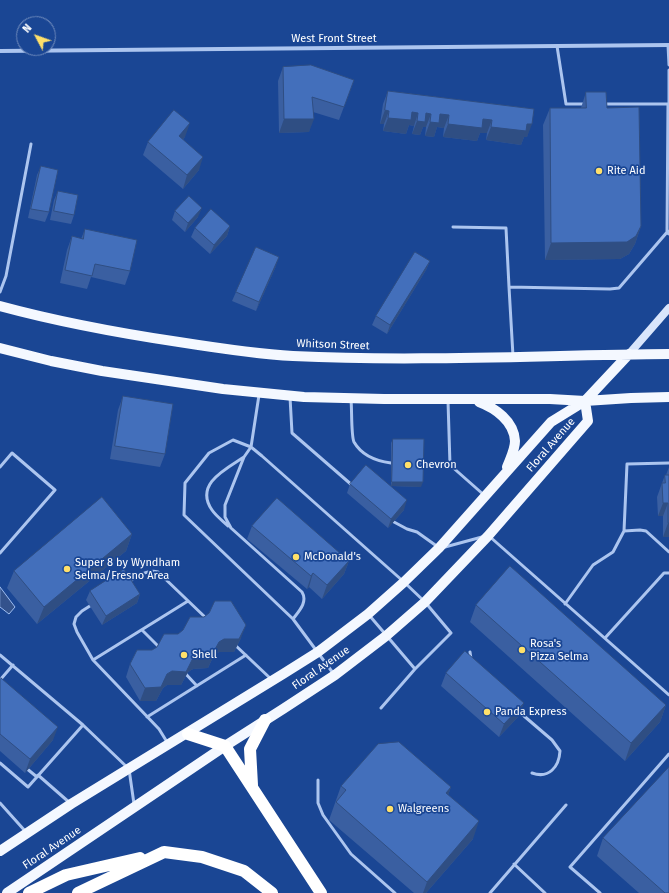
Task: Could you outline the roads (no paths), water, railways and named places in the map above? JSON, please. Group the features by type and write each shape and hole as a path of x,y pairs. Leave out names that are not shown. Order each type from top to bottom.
{"highway":[{"path":"252,786 250,749 265,720"},
{"path":"188,734 225,746 321,893"},
{"path":"29,893 66,875 164,852 202,857 244,871 272,893"},
{"path":"78,893 164,852"}],"main road":[{"name":"Whitson Street","path":"0,306 82,326 218,348 291,356 374,358 669,354"},
{"name":"Floral Avenue","path":"0,851 71,804 273,681 318,652 368,614 439,548 551,422 585,401 669,308"},
{"path":"0,348 51,361 102,371 215,388 290,395 448,400 585,401 631,398 669,398"},
{"path":"475,400 498,412 512,429 515,442 504,474"},
{"name":"Floral Avenue","path":"7,893 334,674 386,636 425,602 488,536 588,421 585,401"}],"street":[{"name":"West Front Street","path":"0,50 669,44"}],"lane":[{"path":"669,44 669,65"},
{"path":"557,46 566,104 590,104"},
{"path":"509,287 619,288 668,232 669,70"},
{"path":"598,104 669,104"},
{"path":"0,292 6,276 31,144"},
{"path":"453,227 506,228 513,356"},
{"path":"231,528 225,517 225,505 244,457 251,447 259,392"},
{"path":"290,395 292,433 353,486"},
{"path":"351,398 353,440 364,454 376,461 391,463"},
{"path":"448,400 450,465"},
{"path":"334,674 293,619 184,515 185,483 208,453 233,440 251,447 404,582 425,602 451,633 415,669 381,708"},
{"path":"0,467 12,454 55,490 0,553"},
{"path":"244,457 214,478 209,484 207,496 212,509 302,592 304,596 303,604 293,619"},
{"path":"565,604 593,565 613,552 624,531 627,464 669,463"},
{"path":"421,464 450,465 485,496"},
{"path":"394,522 407,529 417,532 439,548 488,536 669,695"},
{"path":"624,531 646,531 669,552"},
{"path":"128,583 146,572 155,571 161,574 211,623"},
{"path":"604,638 664,573 669,573"},
{"path":"93,660 188,601"},
{"path":"95,603 78,614 74,624 77,632 93,660 159,729 169,745"},
{"path":"368,614 415,669"},
{"path":"142,630 164,652"},
{"path":"228,639 273,681"},
{"path":"470,652 472,663"},
{"path":"0,655 83,725 129,769 134,807"},
{"path":"147,717 246,655"},
{"path":"0,680 12,665"},
{"path":"181,669 197,686"},
{"path":"516,708 552,740 560,751 558,763 549,772 539,775 532,772"},
{"path":"0,763 28,787 83,725"},
{"path":"600,893 570,867 669,754"},
{"path":"21,764 38,776 71,804"},
{"path":"318,780 318,803 323,815 350,854 395,893"},
{"path":"0,803 27,833"},
{"path":"490,893 566,805"},
{"path":"514,864 546,893"}],"water":[{"path":"0,587 15,607 9,614 0,607"}],"place":[{"name":"Rite Aid","path":"599,171"},
{"name":"Chevron","path":"408,465"},
{"name":"McDonald's","path":"296,557"},
{"name":"Super 8 by Wyndham Selma/Fresno Area","path":"67,569"},
{"name":"Rosa's Pizza Selma","path":"522,650"},
{"name":"Shell","path":"184,655"},
{"name":"Panda Express","path":"487,712"},
{"name":"Walgreens","path":"390,809"}]}
